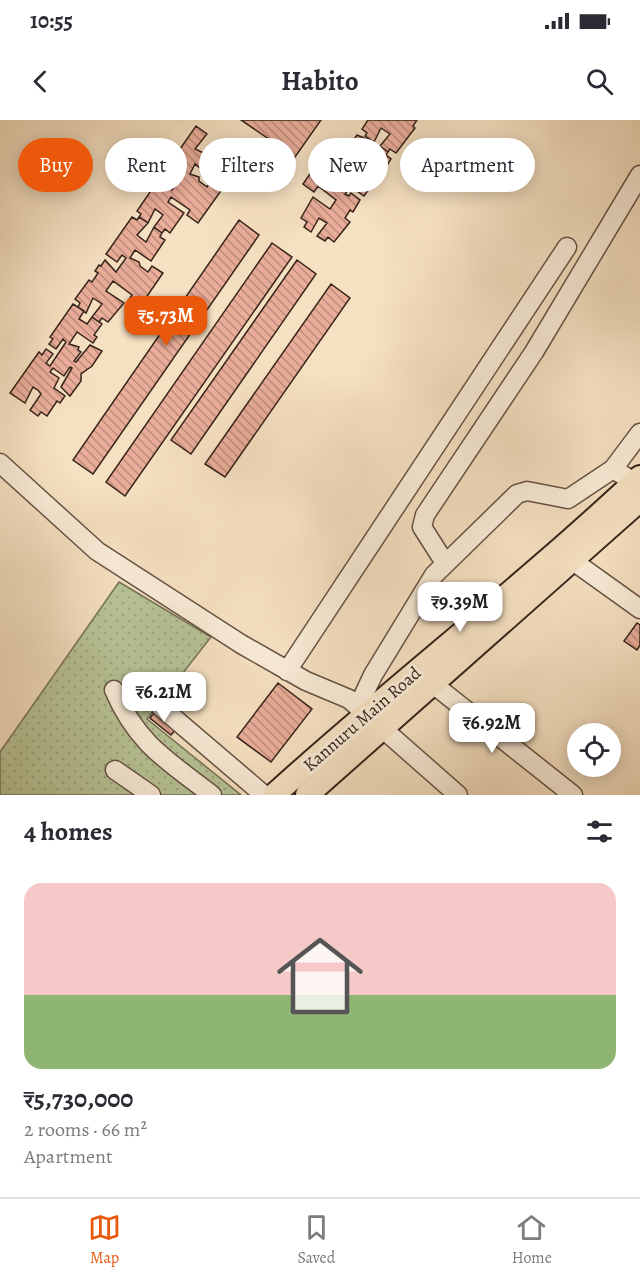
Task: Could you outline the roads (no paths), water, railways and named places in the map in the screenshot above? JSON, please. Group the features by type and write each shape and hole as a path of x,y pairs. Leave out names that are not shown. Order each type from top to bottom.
{"main road":[{"path":"308,795 573,561 638,486"},
{"name":"Kannuru Main Road","path":"274,795 361,710 472,627 638,486"}],"street":[{"path":"445,563 422,527 425,514 546,335 640,175"},
{"path":"287,671 567,247"},
{"path":"361,710 373,675 434,575 445,563 522,492 568,499 613,469 640,433"},
{"path":"0,463 97,551 241,644 306,681 349,699 458,795"},
{"path":"613,469 638,486"},
{"path":"573,561 640,609"},
{"path":"433,684 573,795"},
{"path":"114,690 128,722 145,742 206,793"},
{"path":"161,707 264,795"},
{"path":"115,770 151,795"}]}
